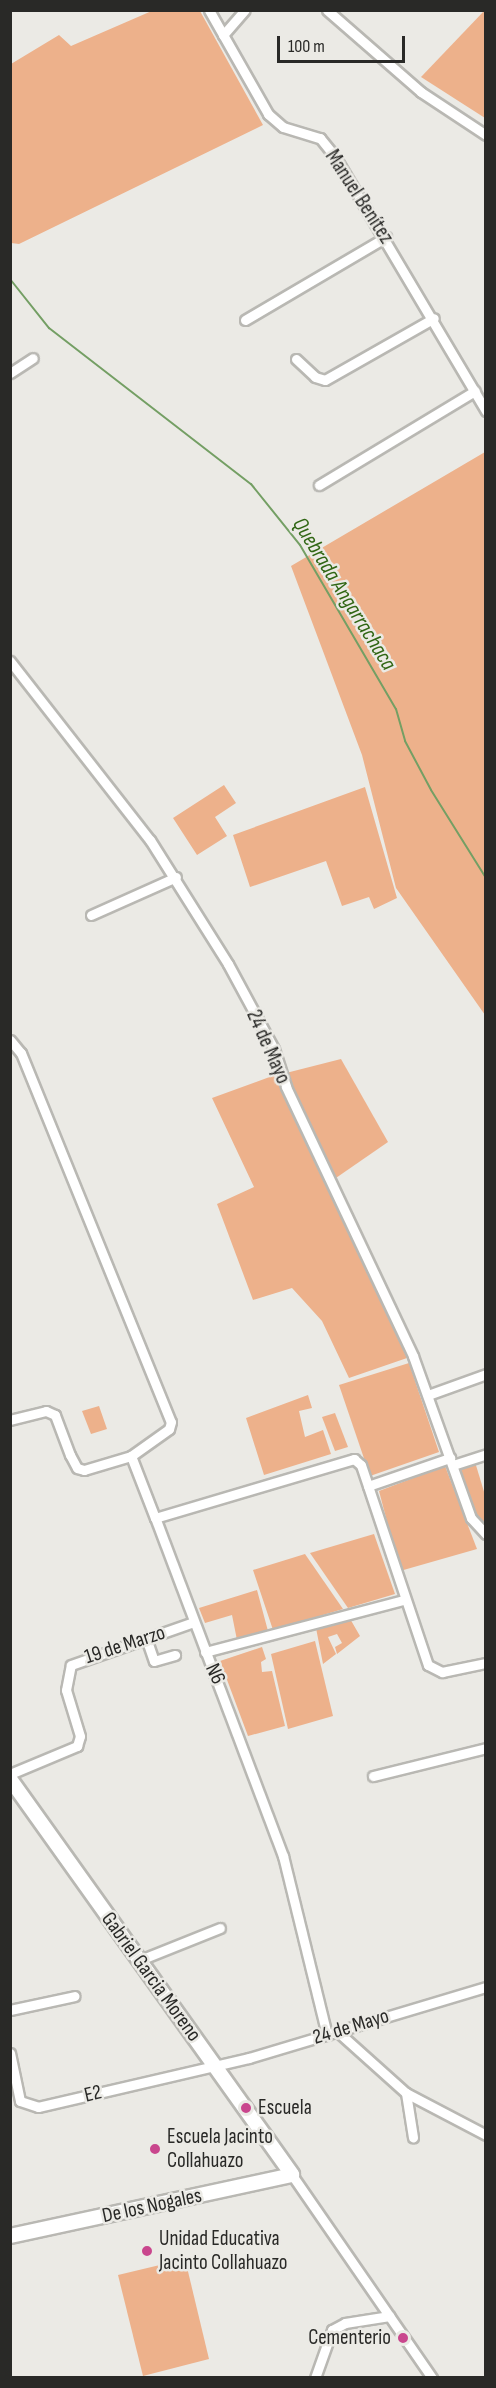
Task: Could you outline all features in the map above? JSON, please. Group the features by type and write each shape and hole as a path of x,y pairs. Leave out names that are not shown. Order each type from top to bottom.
{"street":[{"name":"Manuel Benítez","path":"209,10 268,114 283,127 320,138 386,237 486,411"},
{"path":"223,36 245,10"},
{"path":"327,10 421,92 486,135"},
{"path":"245,320 386,237"},
{"path":"296,359 315,377 325,380 434,318"},
{"path":"10,373 33,358"},
{"path":"319,485 475,391"},
{"name":"24 de Mayo","path":"10,661 176,877 274,1049 286,1087 428,1395 473,1523 486,1534"},
{"path":"10,680 21,676"},
{"path":"91,915 176,877"},
{"path":"10,1040 21,1053 171,1422 169,1429 131,1456 84,1470 77,1468 70,1455 55,1415 46,1411 10,1420"},
{"path":"428,1395 486,1374"},
{"path":"368,1486 453,1465 486,1454"},
{"name":"N6","path":"131,1456 283,1856 327,2035"},
{"path":"155,1518 341,1459 357,1460 368,1486 403,1600 432,1669 442,1672 485,1662"},
{"path":"205,1652 403,1600"},
{"name":"19 de Marzo","path":"11,1780 78,1746 80,1736 66,1690 71,1665 194,1622"},
{"path":"146,1638 154,1661 175,1654"},
{"path":"373,1776 486,1748"},
{"name":"Gabriel Garcia Moreno","path":"11,1780 216,2066 432,2378"},
{"path":"140,1960 220,1928"},
{"name":"24 de Mayo","path":"216,2066 486,1987"},
{"path":"10,2010 75,1996"},
{"path":"338,2032 406,2092 486,2135"},
{"name":"E2","path":"10,2053 18,2097 29,2107 216,2066"},
{"path":"406,2092 413,2137"},
{"name":"De los Nogales","path":"10,2236 293,2176"},
{"path":"315,2378 332,2330 345,2323 389,2316"}],"shaded area":[{"path":"154,10 200,11 263,125 19,244 11,243 11,64 59,35 71,46"},
{"path":"486,11 485,118 421,77"},
{"path":"485,452 485,1015 396,888 362,755 291,566"},
{"path":"224,785 236,803 215,817 227,836 197,855 173,818"},
{"path":"365,787 397,898 374,909 369,897 342,906 326,861 250,887 233,835"},
{"path":"341,1059 388,1142 333,1180 286,1073"},
{"path":"275,1075 407,1358 349,1378 322,1321 292,1288 253,1300 217,1204 254,1187 212,1098"},
{"path":"409,1363 439,1452 370,1476 339,1385"},
{"path":"308,1395 312,1408 299,1411 305,1437 323,1430 331,1454 264,1475 246,1418"},
{"path":"99,1406 107,1429 91,1434 82,1411"},
{"path":"335,1413 348,1447 335,1451 322,1417"},
{"path":"475,1462 485,1495 485,1528 473,1514 457,1469"},
{"path":"445,1466 477,1549 400,1571 379,1491"},
{"path":"374,1534 395,1594 348,1608 310,1553"},
{"path":"305,1554 343,1609 273,1630 253,1570"},
{"path":"257,1590 268,1631 237,1640 232,1615 205,1623 199,1608"},
{"path":"349,1617 360,1636 337,1654 335,1647 342,1643 337,1634 328,1637 336,1654 323,1664 316,1628"},
{"path":"315,1641 333,1716 288,1729 271,1654"},
{"path":"262,1647 266,1659 261,1662 262,1672 272,1671 285,1726 248,1736 220,1661"},
{"path":"185,2259 209,2359 143,2376 118,2275"}],"waterway":[{"name":"Quebrada Angarrachaca","path":"10,279 49,328 251,484 300,545 396,709 405,741 431,790 486,878"}],"place":[{"name":"Escuela","path":"246,2108"},
{"name":"Escuela Jacinto Collahuazo","path":"155,2149"},
{"name":"Unidad Educativa Jacinto Collahuazo","path":"147,2251"},
{"name":"Cementerio","path":"403,2338"}]}
